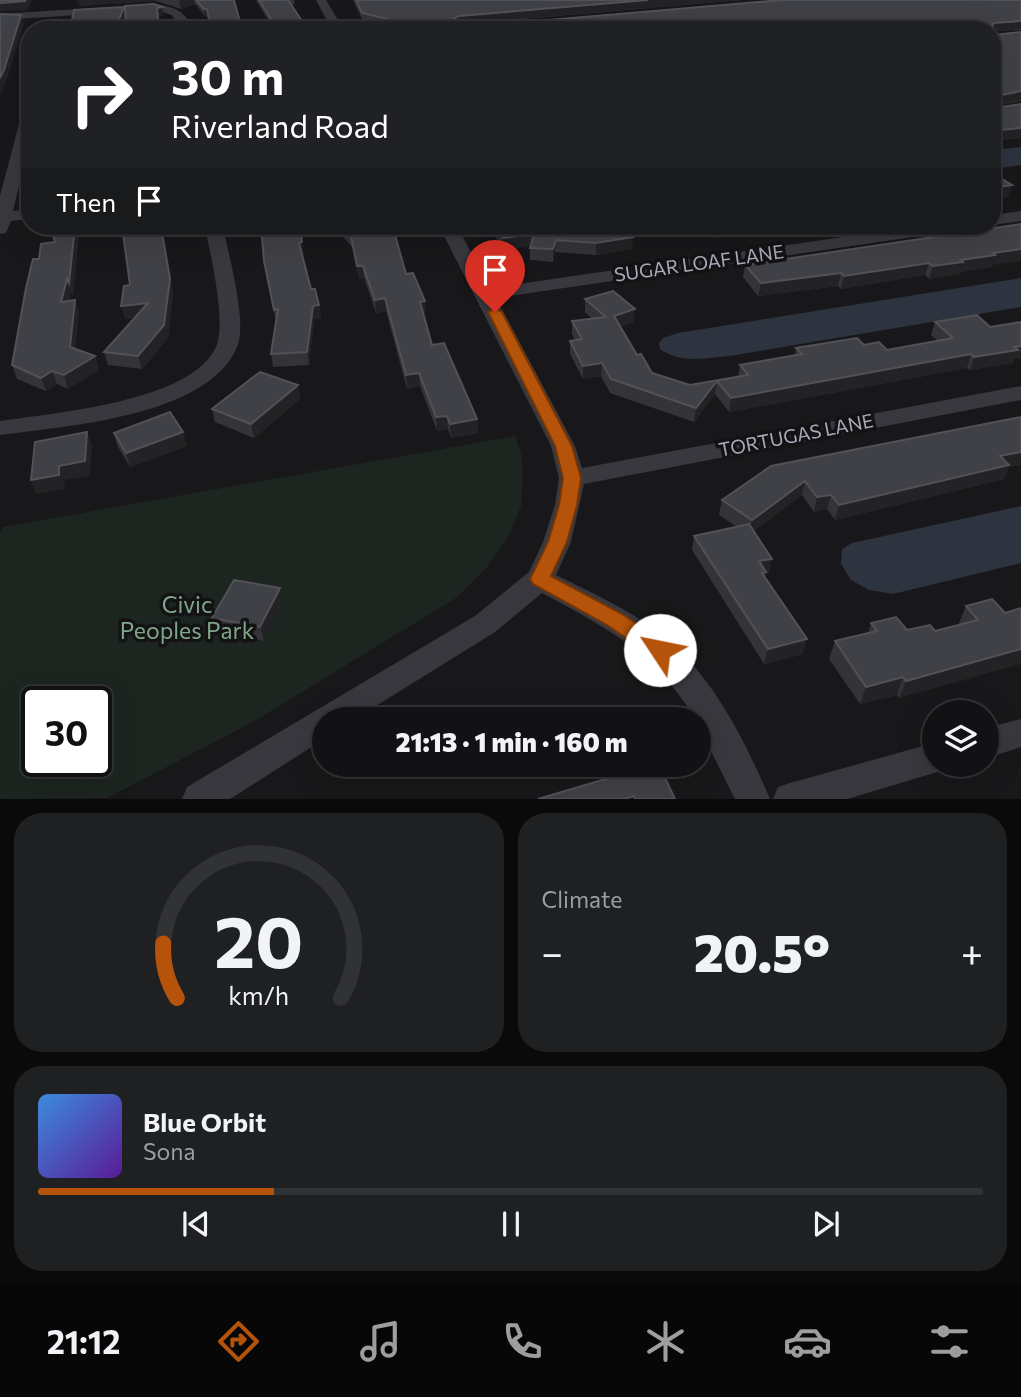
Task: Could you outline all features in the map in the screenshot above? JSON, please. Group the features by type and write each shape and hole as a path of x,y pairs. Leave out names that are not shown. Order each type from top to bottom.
{"street":[{"path":"51,21 56,0"},
{"path":"321,0 333,21"},
{"path":"0,17 134,7 170,10 179,13 184,21"},
{"path":"21,144 1,221 21,216"},
{"path":"1001,219 1021,216"},
{"path":"0,428 152,400 189,387 215,368 227,347 230,329 215,235"},
{"path":"348,707 485,625 540,579 557,542 568,505 572,478 558,435 453,235"},
{"name":"SUGAR LOAF LANE","path":"486,294 892,235"},
{"name":"TORTUGAS LANE","path":"572,478 1021,393"},
{"path":"540,579 614,620 660,650 702,701 753,799"},
{"path":"199,799 312,729"},
{"path":"999,739 1021,733"},
{"path":"790,799 922,761"}],"green space":[{"name":"Civic Peoples Park","path":"515,436 521,453 521,506 508,537 487,567 456,598 251,723 107,798 0,799 0,534 3,527"}],"water":[{"path":"1021,147 1021,165 1001,168 1001,149"},
{"path":"1021,278 1021,307 730,356 685,358 676,357 660,349 659,343 663,338 678,333"},
{"path":"1021,506 1021,563 893,594 869,590 851,580 841,564 842,549 852,543"}],"building":[{"path":"0,0 25,0 25,1 0,3"},
{"path":"196,0 234,0 240,21 209,21 207,9"},
{"path":"259,0 288,0 302,21 272,21"},
{"path":"356,0 648,0 459,16 450,21 396,21 362,13"},
{"path":"783,0 1021,0 1021,21 536,21"},
{"path":"154,4 162,7 157,8 158,21 126,21 125,6"},
{"path":"124,7 119,21 72,21 74,10"},
{"path":"0,14 21,15 0,78"},
{"path":"1021,32 1021,91 1001,95 1001,34"},
{"path":"1021,104 1021,128 1001,130 1001,107"},
{"path":"1001,178 1012,185 1001,187"},
{"path":"1021,224 1021,249 933,266 929,263 844,276 841,273 761,283 745,265 947,235 1001,235 1001,227"},
{"path":"53,235 74,235 69,283 67,279 61,302 75,300 70,347 95,356 64,375 52,371 41,378 12,365 33,259 39,259 41,244 55,242"},
{"path":"123,235 163,235 170,279 164,325 138,356 104,352 148,303 121,306 124,286 130,285"},
{"path":"262,235 301,235 302,242 299,243 311,289 315,289 319,305 313,306 307,352 271,354 278,309 274,310"},
{"path":"395,235 406,274 413,273 425,301 420,302 432,345 444,343 477,419 450,424 447,416 436,417 419,373 406,375 385,298 375,300 363,266 357,266 351,236"},
{"path":"501,235 526,235 503,238"},
{"path":"534,235 633,237 596,243 556,240 553,249 530,248"},
{"path":"613,291 635,309 614,316 637,355 641,354 652,373 690,385 748,375 740,365 802,354 796,348 857,338 864,345 879,342 887,350 953,338 935,322 977,315 990,327 1021,322 1021,346 1014,347 1018,350 974,357 971,354 731,398 717,381 696,408 611,379 602,363 583,366 570,341 582,339 572,321 606,317 585,299"},
{"path":"260,372 298,385 251,424 212,409"},
{"path":"170,412 183,432 126,453 114,433"},
{"path":"1021,417 1021,452 1000,456 1009,465 839,505 831,495 817,497 805,481 752,520 722,500 771,466"},
{"path":"87,432 85,461 59,466 59,475 31,480 35,442"},
{"path":"749,524 772,559 759,561 766,572 762,573 807,639 768,649 694,536"},
{"path":"234,580 280,588 260,627 212,618"},
{"path":"992,599 1005,613 1021,608 1021,649 906,681 903,677 866,687 835,641 877,631 871,623 896,617 907,630 930,625 935,631 978,620 966,606"},
{"path":"612,777 665,777 675,799 635,799 634,796 625,799 538,799"}],"route":[{"path":"495,312 553,424 563,446 572,478 568,505 557,542 540,579 614,620 660,650"}]}
